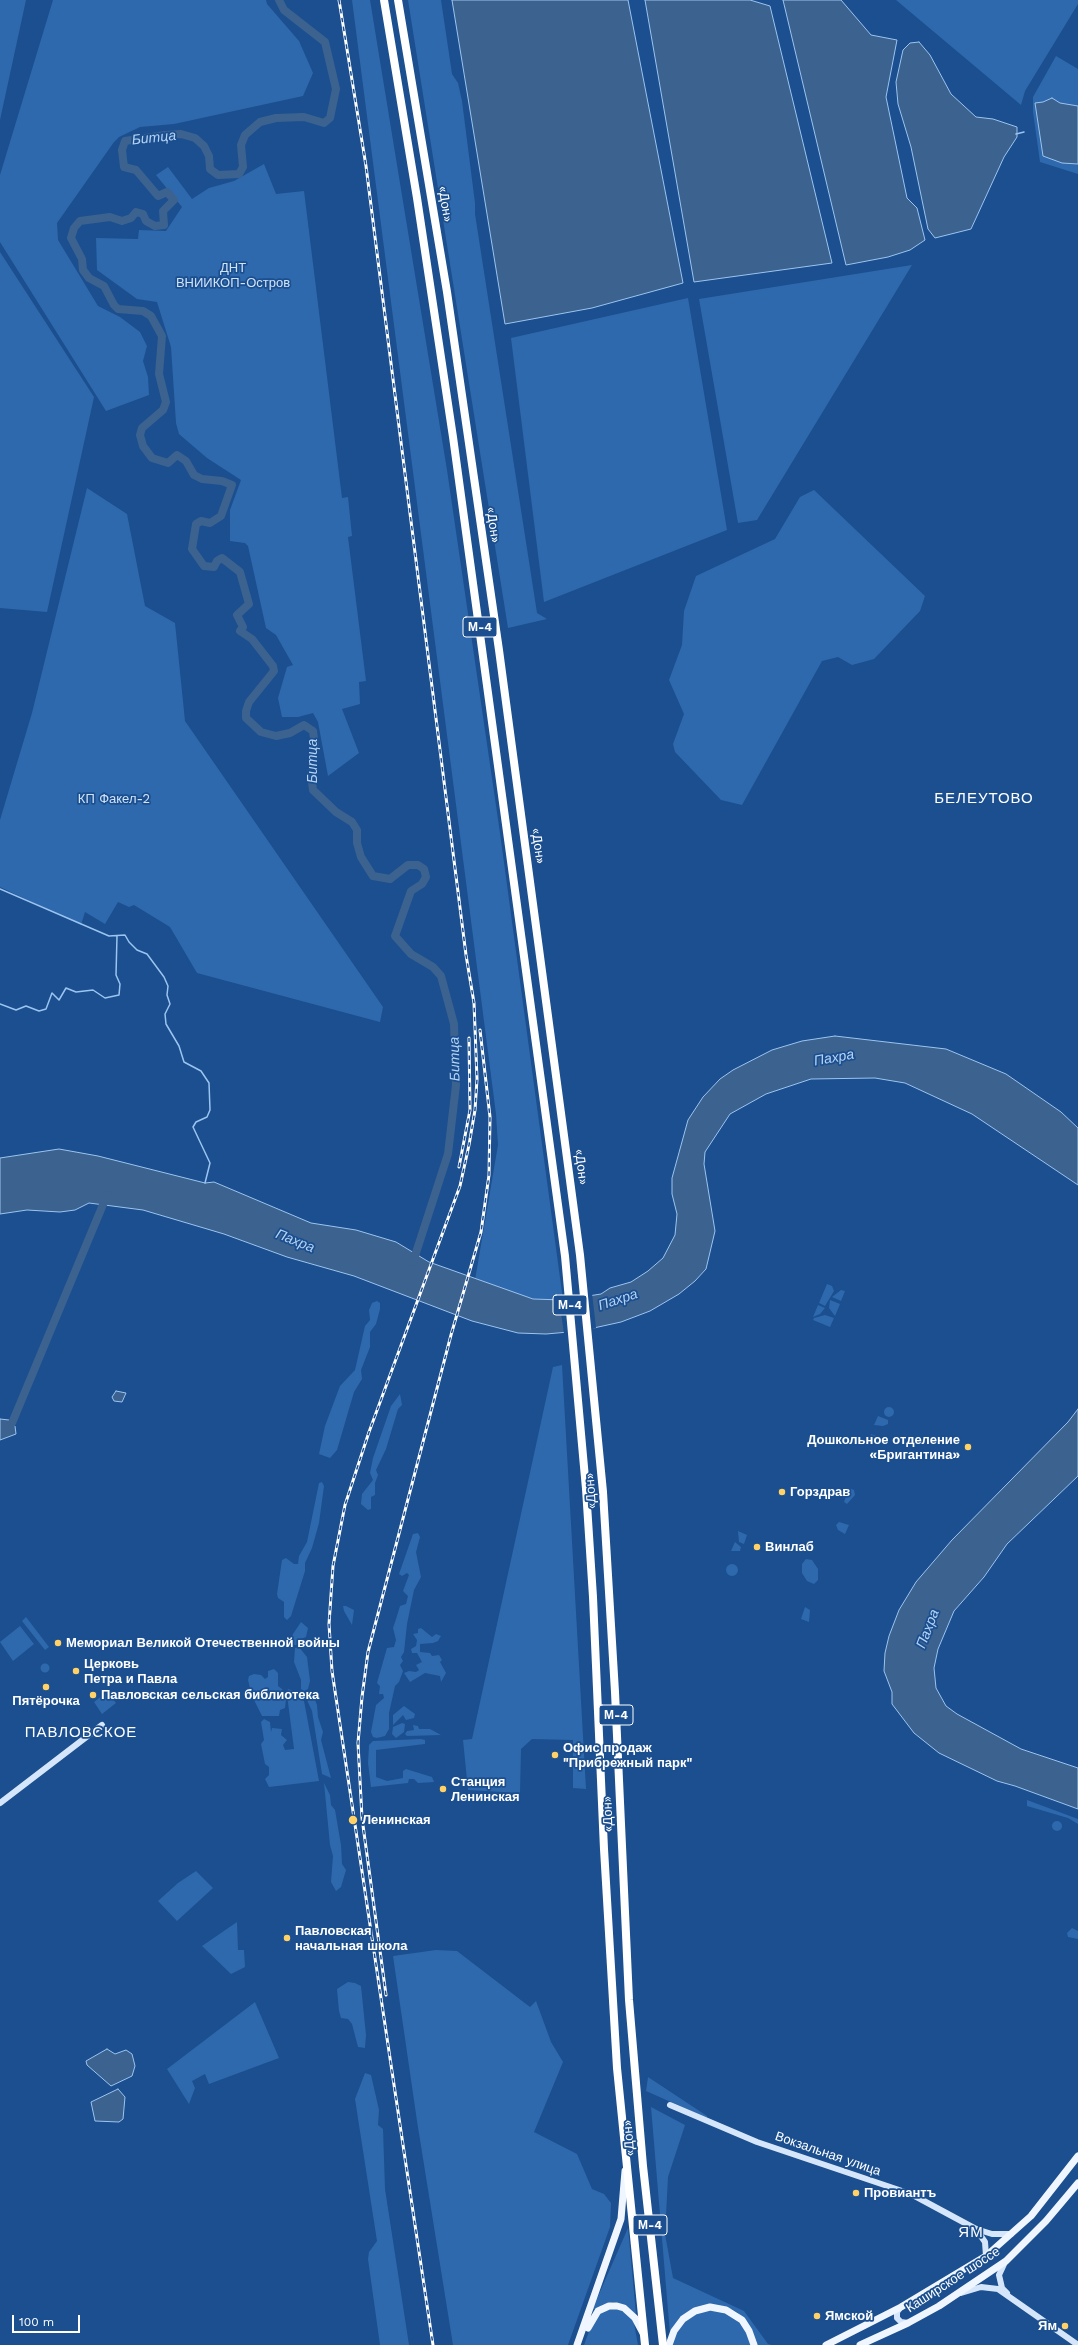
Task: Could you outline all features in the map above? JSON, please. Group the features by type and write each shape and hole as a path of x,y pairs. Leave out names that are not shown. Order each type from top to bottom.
{"highway":[{"name":"«Дон»","path":"384,0 418,205 456,461 565,1256 575,1353 593,1597 604,1849 616,2068 645,2345"},
{"name":"«Дон»","path":"398,0 444,276 500,650 580,1255 591,1351 610,1597 625,1929 635,2079 663,2345"}],"main road":[{"name":"Каширское шоссе","path":"826,2345 901,2307 986,2256 1031,2216 1078,2156"},
{"path":"577,2345 621,2219 625,2165"},
{"name":"Каширское шоссе","path":"860,2345 908,2323 953,2297 1006,2261 1046,2221 1078,2183"},
{"path":"581,2345 594,2316 603,2308 609,2306 617,2306 630,2313 644,2334"},
{"path":"669,2345 674,2331 683,2318 695,2311 710,2307 726,2310 742,2320 749,2331 754,2345"}],"street":[{"path":"0,1803 102,1725"},
{"name":"Вокзальная улица","path":"670,2106 737,2132 757,2142 911,2194 976,2229 992,2234 1011,2234"},
{"path":"1068,2169 1078,2167"},
{"path":"976,2229 986,2242 986,2256"},
{"path":"1006,2261 999,2274 999,2280 1002,2288 1014,2300"},
{"path":"953,2297 974,2288 988,2287 998,2289 1078,2345"},
{"path":"901,2307 897,2312 897,2318 901,2322 908,2323"}],"green space":[{"path":"0,0 26,0 0,120"},
{"path":"53,0 266,0 267,4 299,41 313,73 303,96 174,124 140,127 119,137 57,223 58,240 98,306 120,317 140,332 147,346 143,361 148,377 149,395 106,411 0,242 0,175"},
{"path":"352,0 370,0 447,470 500,833 563,1300 533,1299 475,1280 498,1145 496,1114"},
{"path":"408,0 441,0 452,74 458,83 462,101 475,203 475,214 537,613 547,619 508,628"},
{"path":"896,0 1078,0 1078,4 1025,91 1021,105"},
{"path":"1056,56 1078,69 1078,174 1040,162 1033,112 1033,97"},
{"name":"ДНТ ВНИИКОП-Остров","path":"264,164 276,194 304,191 342,498 348,497 352,536 348,537 366,681 359,682 360,704 342,709 359,753 328,776 318,722 313,713 298,717 282,717 278,698 287,667 293,665 276,635 266,628 248,546 245,543 230,541 230,510 241,480 207,458 179,434 176,423 171,347 157,302 137,299 97,270 96,238 138,239 139,230 166,231 182,207 156,175 168,167 192,199 209,188 234,181"},
{"path":"0,252 94,397 47,612 0,608"},
{"path":"912,265 757,520 738,523 699,299"},
{"path":"688,298 727,530 544,602 511,338"},
{"name":"КП Факел-2","path":"87,488 127,514 145,606 175,623 185,721 383,1007 380,1022 197,973 170,927 134,905 129,907 118,902 105,924 85,912 81,925 0,887 0,820 32,713"},
{"path":"814,490 925,596 920,611 874,659 852,665 838,657 822,661 742,805 721,800 675,752 673,744 684,714 669,680 682,645 684,611 696,576 775,539 800,497"},
{"path":"827,1284 832,1286 834,1291 825,1306 819,1303"},
{"path":"841,1290 845,1291 841,1301 832,1297"},
{"path":"830,1300 840,1304 835,1316 829,1308"},
{"path":"377,1301 380,1303 380,1309 376,1324 370,1332 370,1347 361,1370 362,1379 354,1392 337,1450 330,1458 319,1454 325,1426 340,1386 355,1370 365,1326 370,1320 369,1310 372,1303"},
{"path":"818,1305 825,1308 820,1314 813,1317"},
{"path":"825,1315 834,1318 830,1327 813,1320 814,1318"},
{"path":"562,1365 586,1789 573,1788 573,1740 532,1739 521,1749 520,1793 468,1790 463,1740 472,1739 553,1367"},
{"path":"400,1394 402,1405 398,1409 386,1449 376,1470 378,1475 375,1483 375,1495 371,1497 371,1509 368,1510 361,1504 362,1494 373,1480 370,1473 373,1458 391,1406"},
{"path":"887,1407 891,1407 894,1412 891,1417 887,1417 884,1414 884,1410"},
{"path":"878,1416 888,1420 888,1424 883,1426 874,1425"},
{"path":"871,1434 879,1437 880,1444 869,1440"},
{"path":"322,1482 324,1486 319,1523 312,1548 305,1563 305,1571 291,1616 287,1620 284,1617 284,1602 278,1598 277,1594 282,1560 286,1558 294,1564 298,1564 299,1556 307,1542 319,1483"},
{"path":"849,1488 854,1490 855,1495 847,1504 844,1502"},
{"path":"839,1522 849,1525 845,1534 838,1530 836,1525"},
{"path":"738,1531 747,1535 744,1544 739,1542"},
{"path":"418,1533 420,1537 416,1552 421,1577 414,1590 407,1624 404,1652 401,1657 403,1661 400,1665 403,1671 399,1682 395,1686 389,1713 389,1729 385,1736 377,1738 373,1737 371,1732 376,1705 384,1698 383,1694 379,1694 380,1686 377,1683 387,1648 394,1647 396,1640 393,1628 400,1606 406,1604 408,1596 403,1591 409,1575 407,1573 402,1576 399,1574 413,1534"},
{"path":"735,1542 741,1547 740,1551 731,1551"},
{"path":"806,1559 812,1560 818,1569 818,1580 814,1584 807,1581 802,1573 802,1564"},
{"path":"732,1564 736,1566 738,1570 736,1574 732,1576 728,1574 726,1570 728,1566"},
{"path":"343,1606 354,1610 352,1625 344,1611"},
{"path":"805,1607 810,1610 809,1622 801,1619"},
{"path":"26,1617 49,1647 45,1650 22,1621"},
{"path":"301,1622 308,1628 306,1637 301,1639 298,1645 293,1645 291,1640 293,1634"},
{"path":"20,1626 34,1644 13,1661 0,1642"},
{"path":"421,1628 432,1637 436,1634 441,1636 438,1641 433,1643 420,1644 420,1652 430,1653 432,1656 439,1655 442,1660 440,1662 446,1673 441,1682 440,1676 425,1673 410,1682 404,1673 409,1671 416,1672 419,1670 416,1665 422,1662 417,1653 412,1653 411,1649 416,1646 417,1640 413,1634 418,1633 418,1629"},
{"path":"299,1647 307,1657 310,1681 308,1689 304,1691 301,1689 301,1680 294,1662 295,1648"},
{"path":"45,1663 50,1668 45,1673 40,1668"},
{"path":"274,1669 278,1673 278,1686 282,1689 286,1699 285,1708 280,1710 279,1716 262,1716 252,1696 248,1680 249,1676 254,1674 261,1675 265,1679 268,1677 268,1671"},
{"path":"288,1689 301,1694 304,1701 319,1781 269,1787 265,1779 269,1775 269,1767 265,1764 261,1744 264,1740 261,1722 264,1719 270,1722 271,1732 272,1728 282,1729 281,1735 287,1740 283,1745 285,1750 294,1749 287,1695"},
{"path":"107,1692 116,1703 102,1714 94,1702"},
{"path":"310,1695 314,1697 317,1705 318,1717 323,1732 321,1740 331,1778 322,1774 312,1711 307,1700"},
{"path":"404,1706 415,1714 414,1718 406,1720 403,1715 393,1725 393,1715"},
{"path":"402,1723 405,1724 404,1732 396,1738 392,1734 393,1727"},
{"path":"413,1725 418,1726 419,1729 430,1729 441,1735 407,1736 405,1734 407,1731 414,1730"},
{"path":"425,1740 425,1744 376,1750 376,1777 387,1781 403,1778 403,1771 406,1769 432,1777 434,1782 418,1783 414,1779 409,1779 408,1783 371,1787 368,1763 369,1745 373,1741"},
{"path":"324,1783 330,1795 331,1805 335,1810 341,1845 342,1864 346,1870 341,1887 336,1891 331,1882 333,1856 330,1845"},
{"path":"1027,1800 1078,1819 1078,1824 1068,1818 1027,1806"},
{"path":"1055,1821 1059,1821 1061,1822 1061,1830 1055,1831 1052,1828 1052,1824"},
{"path":"196,1871 213,1888 177,1921 158,1901 178,1883"},
{"path":"237,1922 238,1950 244,1950 245,1967 231,1974 202,1946"},
{"path":"1072,1928 1078,1931 1078,1939 1068,1937 1067,1933"},
{"path":"436,1950 457,1951 530,2007 536,2001 551,2042 563,2062 534,2132 577,2154 592,2189 604,2194 611,2203 610,2227 568,2345 453,2345 417,2121 393,1956"},
{"path":"348,1982 361,1986 366,2035 365,2048 358,2047 352,2024 348,2019 341,2018 339,2011 337,1989"},
{"path":"255,2002 279,2058 209,2084 205,2074 192,2081 195,2088 189,2104 167,2069"},
{"path":"365,2073 371,2075 379,2110 378,2125 383,2129 385,2189 409,2345 380,2345 368,2259 369,2252 377,2241 355,2099"},
{"path":"648,2077 707,2116 707,2118 646,2091"},
{"path":"651,2107 685,2125 668,2177 665,2234 673,2278 744,2311 768,2344 772,2345 756,2345 742,2317 737,2312 731,2309 705,2305 670,2334"},
{"path":"628,2228 636,2314 626,2306 613,2302 592,2310"},
{"path":"618,2308 633,2318 638,2345 584,2345 592,2323 602,2310"},
{"path":"712,2309 724,2312 741,2322 752,2345 672,2345 678,2328 693,2314"}],"water":[{"path":"452,0 628,0 683,283 592,308 505,324"},
{"path":"645,0 750,0 770,6 832,263 694,282"},
{"path":"783,0 841,0 871,35 897,40 886,97 907,198 917,208 925,240 910,250 888,257 846,265"},
{"path":"919,42 930,55 951,94 976,117 993,119 1017,127 1017,137 1004,157 971,229 935,238 928,229 911,147 898,104 896,82 903,50 910,43"},
{"path":"1052,98 1060,103 1078,106 1078,164 1062,163 1043,156 1035,103 1043,102"},
{"name":"Пахра","path":"835,1036 946,1049 1006,1074 1061,1112 1078,1128 1078,1185 972,1114 905,1083 875,1078 811,1079 766,1094 730,1114 705,1152 704,1164 715,1231 706,1269 695,1281 679,1294 650,1311 621,1322 580,1331 546,1334 518,1333 472,1321 354,1276 287,1257 224,1234 143,1210 89,1203 75,1210 60,1212 27,1210 0,1214 0,1158 59,1149 98,1156 205,1183 214,1182 311,1223 356,1230 396,1242 429,1262 533,1299 563,1300 601,1294 610,1288 631,1282 648,1271 663,1258 675,1235 677,1214 672,1194 672,1178 688,1120 703,1097 720,1079 733,1070 772,1050 802,1041"},
{"path":"116,1391 126,1393 122,1402 114,1401 112,1397"},
{"name":"Пахра","path":"1078,1409 1078,1476 1007,1544 984,1577 954,1611 938,1649 934,1668 936,1688 946,1706 957,1714 1021,1749 1078,1768 1078,1809 997,1781 939,1753 914,1733 892,1704 892,1692 884,1671 885,1653 889,1636 899,1610 916,1582 952,1540 1068,1422"},
{"path":"0,1419 9,1420 15,1426 16,1434 0,1440"},
{"path":"107,2049 115,2054 126,2050 132,2054 135,2066 132,2076 111,2086 87,2065 86,2061"},
{"path":"118,2089 125,2097 123,2119 119,2122 95,2121 91,2102"}],"pier":[{"path":"592,1293 596,1328 581,1333 564,1334 559,1298"}],"waterway":[{"name":"Битца","path":"279,0 284,10 325,42 336,89 330,118 324,123 304,117 276,118 260,122 245,135 241,145 243,167 239,174 218,175 210,169 209,156 204,146 195,138 181,134 125,141 122,150 124,167 136,170 158,196 167,192 174,200 163,211 164,225 155,226 146,221 143,214 136,212 131,218 122,221 110,217 80,221 74,228 71,238 82,259 83,270 89,278 104,286 114,305 118,309 143,311 151,316 162,336 159,374 166,402 163,410 142,428 140,435 143,446 152,458 168,463 177,455 186,461 194,475 202,479 222,481 232,485 221,516 210,523 201,521 196,524 192,549 204,566 214,567 217,561 222,558 240,572 249,604 237,615 243,627 240,631 252,639 273,666 274,671 249,702 246,711 246,718 261,732 276,736 290,733 304,725 313,731 315,747 311,775 313,790 336,812 352,822 357,830 357,843 361,857 373,876 390,879 408,865 418,865 424,869 426,877 422,884 411,891 395,936 411,954 433,967 441,976 454,1024 456,1085 448,1154 413,1262"},
{"path":"1016,134 1024,132"},
{"path":"0,889 109,936 125,935 129,942 137,950 147,954 164,977 168,986 167,995 170,1004 165,1014 166,1024 179,1046 184,1062 201,1071 209,1083 210,1110 207,1117 196,1122 193,1127 210,1163 205,1183"},
{"path":"0,1004 16,1010 26,1006 39,1011 46,1009 52,993 59,1000 66,988 76,992 93,990 105,998 119,995 120,984 116,975 117,936"},
{"path":"12,1423 107,1195"}],"railway":[{"path":"339,0 366,166 466,955 474,1003 477,1079 475,1110 460,1186 369,1432 345,1505 333,1566 329,1624 332,1671 433,2345"},
{"path":"386,1995 362,1818 358,1743 362,1697 368,1652 451,1335 481,1232 489,1175 490,1117 480,1030"},
{"path":"459,1167 470,1110 469,1038"}],"place":[{"name":"Дошкольное отделение «Бригантина»","path":"968,1447"},
{"name":"Горздрав","path":"782,1492"},
{"name":"Винлаб","path":"757,1547"},
{"name":"Мемориал Великой Отечественной войны","path":"58,1643"},
{"name":"Церковь Петра и Павла","path":"76,1671"},
{"name":"Пятёрочка","path":"46,1687"},
{"name":"Павловская сельская библиотека","path":"93,1695"},
{"name":"Офис продаж \"Прибрежный парк\"","path":"555,1755"},
{"name":"Станция Ленинская","path":"443,1789"},
{"name":"Ленинская","path":"353,1820"},
{"name":"Павловская начальная школа","path":"287,1938"},
{"name":"Провиантъ","path":"856,2193"},
{"name":"Ямской","path":"817,2316"},
{"name":"Ям","path":"1065,2326"}],"district":[{"name":"БЕЛЕУТОВО","path":"984,799"},
{"name":"ПАВЛОВСКОЕ","path":"81,1733"},
{"name":"ЯМ","path":"971,2233"}]}
